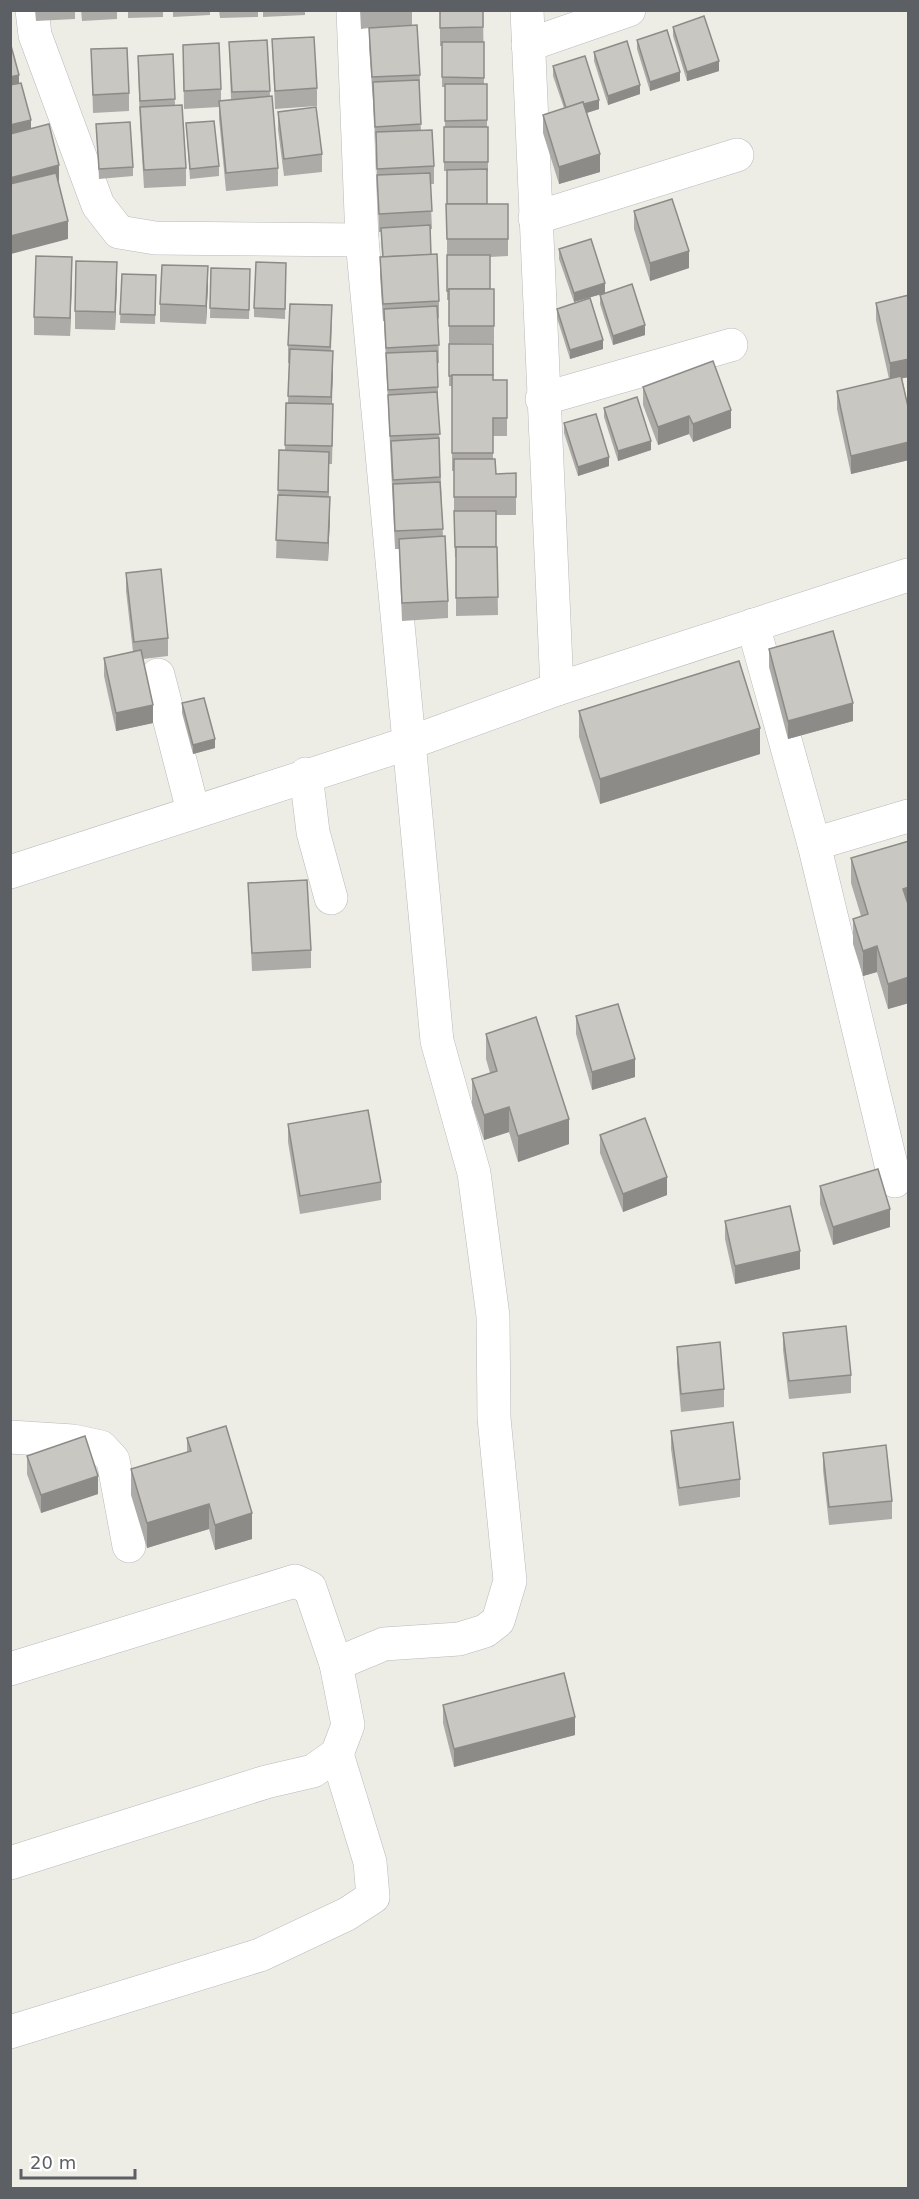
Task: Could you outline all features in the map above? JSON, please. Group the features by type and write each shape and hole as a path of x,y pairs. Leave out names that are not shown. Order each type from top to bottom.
{"street":[{"path":"32,10 35,35 98,205 119,232 155,238 362,240"},
{"path":"336,1664 384,1644 459,1639 485,1631 498,1621 510,1581 494,1418 493,1316 474,1173 437,1041 362,240 353,10"},
{"path":"527,10 542,399 557,689"},
{"path":"528,45 630,10"},
{"path":"535,218 737,155"},
{"path":"542,399 731,345"},
{"path":"10,872 306,774 409,743 557,689 909,575"},
{"path":"753,625 814,844 895,1181"},
{"path":"158,675 193,811"},
{"path":"306,774 313,832 331,898"},
{"path":"814,844 909,816"},
{"path":"10,1437 73,1441 100,1447 113,1460 129,1546"},
{"path":"10,1669 296,1581 310,1588 336,1664 348,1725 337,1754 313,1771 266,1782 10,1863"},
{"path":"10,2032 260,1955 347,1914 373,1897 370,1862 337,1754"}],"building":[{"path":"440,10 483,10 483,27 440,28"},
{"path":"704,16 719,61 687,72 673,27"},
{"path":"417,25 420,75 372,77 369,28"},
{"path":"667,30 680,72 650,82 637,40"},
{"path":"314,37 317,88 275,91 272,39"},
{"path":"267,40 270,91 232,92 229,42"},
{"path":"627,41 640,85 608,96 594,52"},
{"path":"10,42 19,75 10,77"},
{"path":"442,42 484,42 484,78 442,77"},
{"path":"219,43 221,89 184,91 183,45"},
{"path":"127,48 129,93 93,95 91,49"},
{"path":"173,54 175,99 140,101 138,56"},
{"path":"585,56 599,100 584,104 583,102 566,108 553,66"},
{"path":"419,80 421,124 375,127 373,82"},
{"path":"21,83 31,120 10,125 10,85"},
{"path":"445,84 487,84 487,120 445,121"},
{"path":"272,96 278,168 226,173 219,101"},
{"path":"583,102 600,154 559,167 543,115"},
{"path":"182,105 186,168 144,170 140,107"},
{"path":"316,107 322,154 284,159 278,112"},
{"path":"214,121 219,166 190,169 186,123"},
{"path":"130,122 133,167 99,169 96,124"},
{"path":"49,124 59,165 10,178 10,134"},
{"path":"444,127 488,127 488,162 444,162"},
{"path":"432,130 434,166 377,169 376,132"},
{"path":"487,169 487,204 447,204 447,170"},
{"path":"56,173 68,221 11,236 10,184"},
{"path":"430,173 432,211 379,214 377,175"},
{"path":"672,199 689,251 650,263 634,211"},
{"path":"446,204 508,204 508,239 447,239"},
{"path":"430,225 431,255 383,257 381,228"},
{"path":"591,239 605,283 574,293 559,249"},
{"path":"437,254 439,301 383,304 380,257"},
{"path":"447,255 490,255 490,289 449,289 447,291"},
{"path":"36,256 72,257 70,318 34,317"},
{"path":"76,261 117,262 115,312 75,311"},
{"path":"256,262 286,263 285,309 254,308"},
{"path":"162,265 208,266 206,306 160,304"},
{"path":"211,268 250,269 249,310 210,308"},
{"path":"122,274 156,275 155,315 120,314"},
{"path":"632,284 645,325 613,336 600,295"},
{"path":"449,289 494,289 494,326 449,326"},
{"path":"909,295 909,359 890,363 876,303"},
{"path":"590,298 603,340 570,350 557,309"},
{"path":"290,304 332,305 330,347 288,345"},
{"path":"437,306 439,345 386,348 384,309"},
{"path":"449,344 493,344 493,375 449,376"},
{"path":"290,349 333,351 331,397 288,396"},
{"path":"437,351 438,387 388,390 386,353"},
{"path":"713,361 731,410 693,424 689,416 658,427 643,387"},
{"path":"452,375 493,375 493,380 507,380 507,418 493,418 493,453 452,453"},
{"path":"901,376 909,411 909,442 851,456 837,391"},
{"path":"437,392 440,434 390,436 388,395"},
{"path":"637,397 651,441 618,451 604,408"},
{"path":"286,403 333,404 332,446 285,445"},
{"path":"596,414 609,457 578,467 564,423"},
{"path":"439,438 440,477 393,480 391,441"},
{"path":"279,450 329,452 328,492 278,490"},
{"path":"454,459 495,459 496,474 516,473 516,497 454,497"},
{"path":"440,482 443,529 395,531 393,484"},
{"path":"278,495 330,497 328,543 276,540"},
{"path":"454,511 496,511 496,547 455,547"},
{"path":"445,536 448,601 402,603 399,539"},
{"path":"456,547 497,547 498,597 456,598"},
{"path":"161,569 168,638 134,642 126,573"},
{"path":"833,631 853,703 788,721 769,649"},
{"path":"141,650 153,705 116,713 104,658"},
{"path":"739,661 760,728 600,779 579,711"},
{"path":"204,698 215,739 193,745 182,703"},
{"path":"909,841 909,887 903,889 909,907 909,977 888,984 877,946 863,951 853,919 868,914 851,858"},
{"path":"307,880 311,950 252,953 248,883"},
{"path":"618,1004 635,1059 592,1072 576,1016"},
{"path":"536,1017 569,1119 518,1136 509,1107 484,1115 472,1079 497,1071 486,1034"},
{"path":"368,1110 381,1182 300,1196 288,1124"},
{"path":"645,1118 667,1177 623,1194 600,1135"},
{"path":"878,1169 890,1209 833,1227 820,1186"},
{"path":"790,1206 800,1251 735,1266 725,1221"},
{"path":"846,1326 851,1375 789,1381 783,1333"},
{"path":"720,1342 724,1389 681,1394 677,1347"},
{"path":"733,1422 740,1479 679,1488 671,1431"},
{"path":"226,1426 252,1513 215,1525 209,1504 147,1523 131,1469 191,1451 187,1438"},
{"path":"85,1436 98,1476 41,1495 27,1456"},
{"path":"886,1445 892,1501 829,1507 823,1453"},
{"path":"564,1673 575,1717 454,1749 443,1705"}]}
